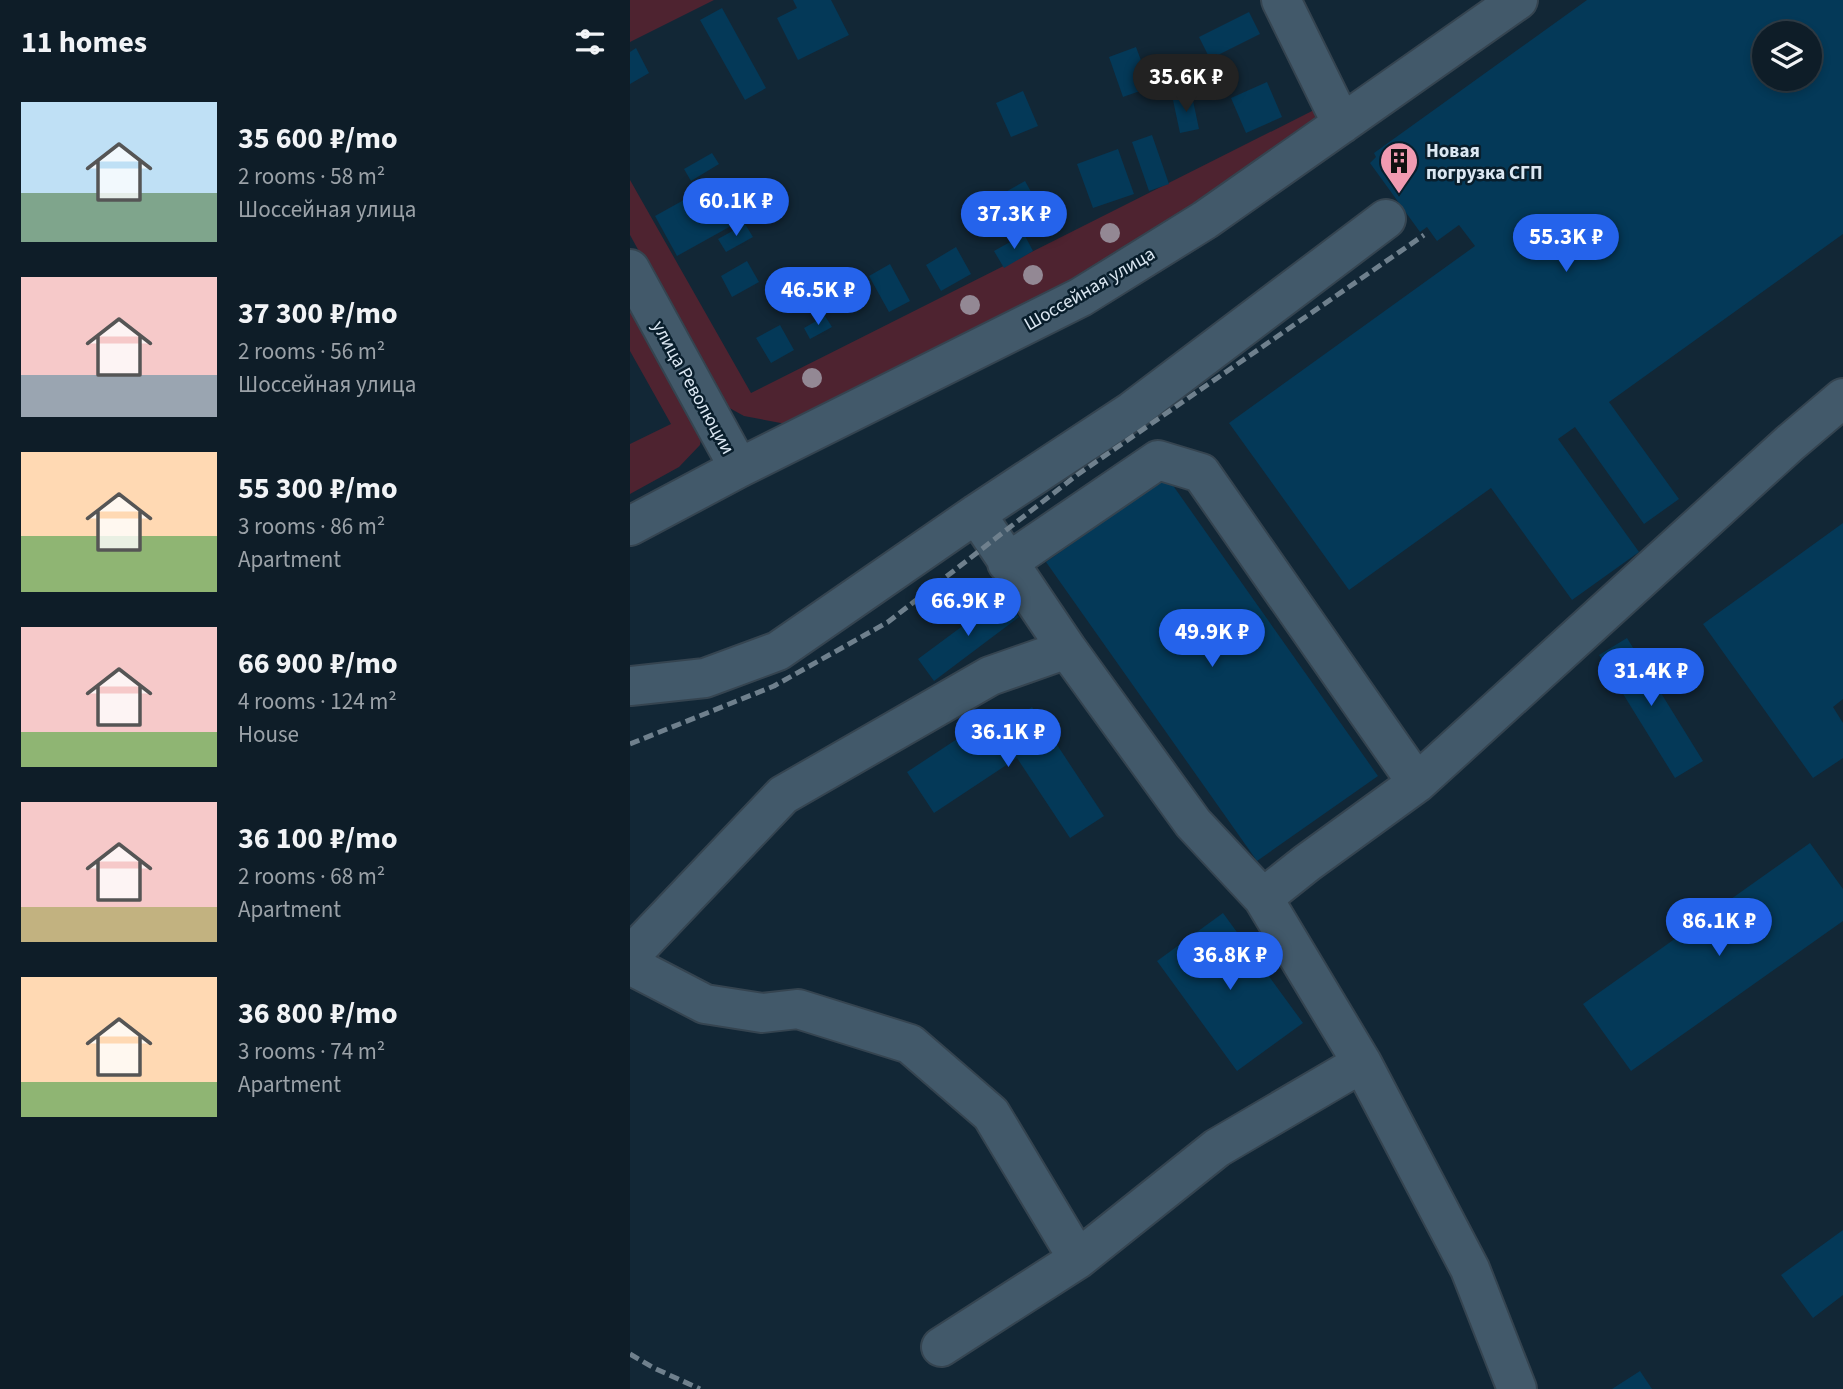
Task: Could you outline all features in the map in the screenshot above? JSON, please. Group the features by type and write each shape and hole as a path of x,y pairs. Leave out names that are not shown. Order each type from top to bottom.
{"street":[{"path":"1280,0 1342,124"},
{"name":"Шоссейная улица","path":"630,526 739,468 1081,297 1205,220 1518,0"},
{"path":"630,686 705,678 778,651 976,514 1132,411 1386,219"},
{"name":"улица Революции","path":"630,269 739,468"},
{"path":"1263,898 1417,783 1790,443 1843,398"},
{"path":"1007,563 1158,460 1201,473 1417,783"},
{"path":"976,514 1067,649 1193,823 1263,898 1362,1063 1470,1269 1517,1389"},
{"path":"630,956 783,795 990,676 1067,649"},
{"path":"630,965 705,1004 762,1013 798,1009 910,1044 991,1114 1078,1259"},
{"path":"941,1347 1078,1259 1217,1148 1362,1063"}],"shaded area":[{"path":"630,0 714,0 630,42"},
{"path":"1318,108 1322,118 1161,231 1041,303 786,424 744,416 724,405 630,235 630,180 751,393"},
{"path":"630,296 703,428 700,445 679,467 630,494 630,444 671,424 630,351"}],"building":[{"path":"793,0 831,0 849,35 798,60 777,18 797,8"},
{"path":"1587,0 1843,0 1843,234 1609,402 1679,499 1644,524 1575,427 1558,439 1639,552 1572,600 1491,488 1349,590 1229,423 1475,246 1459,225 1437,241 1427,227 1420,232 1370,163 1376,157 1374,153"},
{"path":"722,8 766,88 745,100 700,20"},
{"path":"1249,12 1260,34 1210,59 1199,37"},
{"path":"1136,47 1151,87 1123,97 1109,57"},
{"path":"636,48 649,73 630,84 630,52"},
{"path":"1267,82 1282,117 1246,133 1231,98"},
{"path":"1023,91 1038,126 1011,137 996,103"},
{"path":"1192,96 1199,129 1180,133 1173,100"},
{"path":"1152,135 1169,184 1149,191 1132,142"},
{"path":"1118,149 1134,194 1093,208 1077,164"},
{"path":"712,153 719,164 691,181 684,169"},
{"path":"718,181 740,221 677,256 655,216"},
{"path":"1025,181 1039,206 1013,220 1000,195"},
{"path":"745,224 753,237 726,252 718,239"},
{"path":"1024,234 1033,251 1004,268 994,251"},
{"path":"956,247 971,274 941,291 926,265"},
{"path":"747,261 759,282 732,297 721,276"},
{"path":"890,264 910,301 889,312 869,276"},
{"path":"825,316 832,327 810,339 804,328"},
{"path":"780,325 794,350 771,363 756,338"},
{"path":"1167,477 1378,776 1257,861 1046,562"},
{"path":"1843,523 1843,699 1833,707 1843,723 1843,758 1813,778 1703,624"},
{"path":"1003,596 1019,617 934,681 918,659"},
{"path":"1627,638 1703,761 1675,778 1599,655"},
{"path":"1032,707 1104,816 1070,838 1017,758 934,813 907,772 992,716 1001,728"},
{"path":"1810,843 1843,889 1843,921 1631,1071 1583,1004"},
{"path":"1223,913 1303,1023 1237,1071 1157,961"},
{"path":"1843,1230 1843,1295 1813,1318 1781,1275"},
{"path":"1640,1371 1652,1389 1612,1389"}],"railway":[{"path":"630,744 774,686 888,622 1077,475 1424,235"},
{"path":"630,1354 700,1389"}],"place":[{"name":"Новая погрузка СГП","path":"1399,195"}]}
